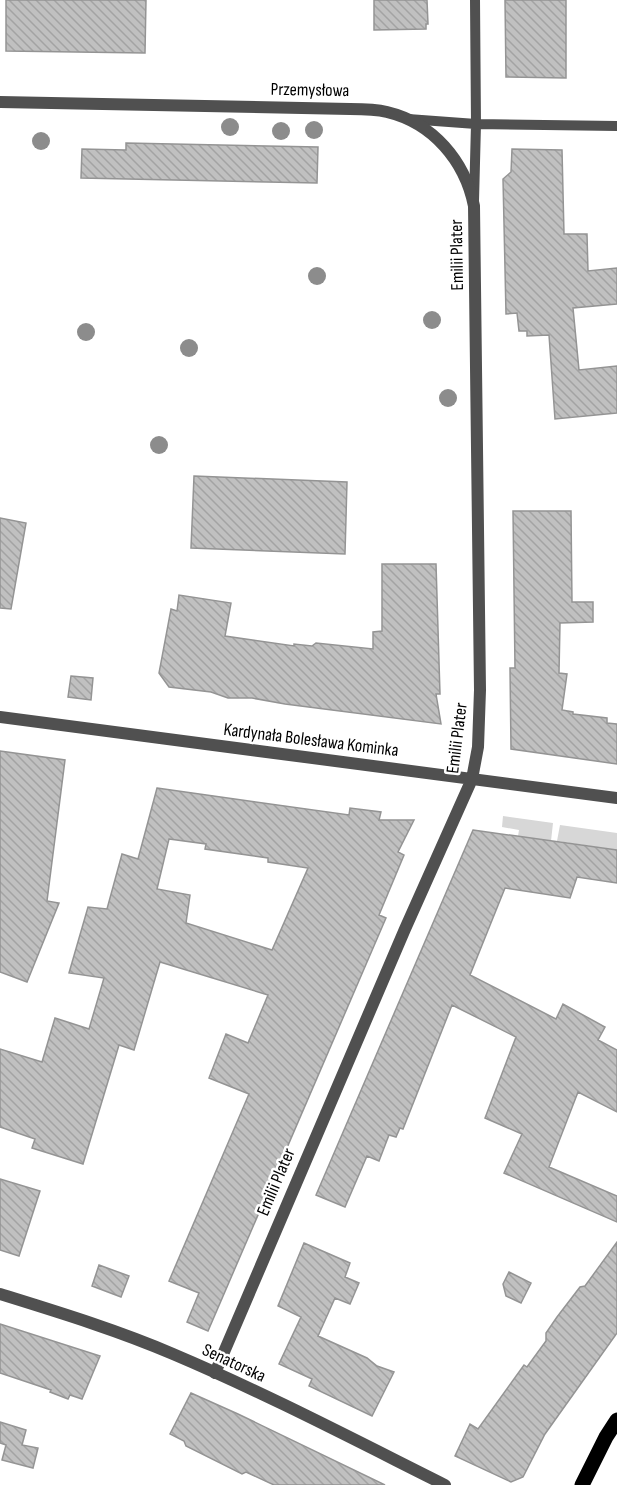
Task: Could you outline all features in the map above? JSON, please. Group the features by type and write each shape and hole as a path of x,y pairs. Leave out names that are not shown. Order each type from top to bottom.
{"main road":[{"path":"582,1485 617,1420"}],"street":[{"name":"Przemysłowa","path":"0,102 350,109 388,112 408,119"},
{"name":"Emilii Plater","path":"215,1373 472,779 478,747 480,690 474,206 466,179 444,145 430,132 408,119"},
{"name":"Kardynała Bolesława Kominka","path":"0,717 617,798"},
{"name":"Senatorska","path":"0,1294 124,1335 215,1373 445,1485"}],"lane":[{"path":"474,206 475,0"},
{"name":"Przemysłowa","path":"408,119 476,124 617,126"}],"shaded area":[{"path":"503,816 553,823 551,841 518,836 519,830 502,827"},
{"path":"560,825 617,833 617,850 557,841"}],"building":[{"path":"6,0 146,0 145,53 6,51"},
{"path":"374,0 427,0 428,24 426,24 426,29 374,30"},
{"path":"505,0 566,0 566,78 506,77"},
{"path":"126,143 318,147 317,183 81,178 82,149 126,150"},
{"path":"512,149 562,150 564,234 587,234 588,271 617,268 617,304 573,308 579,370 617,366 617,413 555,419 549,335 527,336 527,331 519,331 517,313 506,314 503,179 511,172"},
{"path":"194,476 347,482 345,554 191,548"},
{"path":"513,511 571,511 572,602 593,602 593,622 560,623 559,673 567,674 562,710 573,712 573,714 607,718 607,723 617,724 617,764 511,749 510,668 515,668"},
{"path":"0,518 26,523 11,609 0,608"},
{"path":"382,564 436,564 440,694 436,694 441,724 252,698 228,698 211,692 169,687 159,673 171,609 177,611 179,595 231,603 225,636 294,646 294,644 312,646 316,643 373,649 373,632 382,631"},
{"path":"71,676 93,678 91,700 68,697"},
{"path":"0,751 65,760 47,901 59,903 27,982 0,972"},
{"path":"157,788 349,815 350,808 381,812 379,820 414,820 398,852 404,855 379,915 386,918 208,1331 187,1322 199,1293 169,1281 249,1094 209,1078 226,1034 248,1043 268,995 160,962 134,1050 119,1045 83,1164 32,1148 35,1139 0,1127 0,1049 42,1062 55,1018 89,1029 104,978 69,973 88,907 107,909 122,854 138,859","holes":["169,839 206,844 205,849 268,858 268,862 308,868 272,950 186,923 190,895 157,889"]},
{"path":"473,830 617,850 617,883 577,877 570,898 505,888 470,975 556,1019 563,1004 605,1027 598,1040 617,1050 617,1112 578,1092 549,1167 617,1196 617,1222 504,1173 522,1134 485,1118 516,1037 452,1005 403,1129 400,1128 396,1137 389,1135 379,1161 367,1156 345,1207 316,1195"},
{"path":"0,1179 40,1191 19,1256 0,1250"},
{"path":"617,1242 617,1333 545,1434 523,1477 511,1482 455,1456 470,1424 478,1429 524,1365 527,1367 546,1341 546,1333 557,1317 580,1287 585,1286"},
{"path":"304,1243 350,1263 345,1277 359,1283 350,1304 335,1298 318,1336 367,1358 377,1366 394,1372 372,1416 309,1386 312,1379 279,1364 301,1317 278,1306"},
{"path":"99,1265 129,1276 121,1297 92,1286"},
{"path":"509,1272 531,1283 521,1303 506,1296 503,1284"},
{"path":"0,1324 100,1356 82,1399 70,1395 68,1399 50,1392 51,1390 0,1373"},
{"path":"191,1393 385,1485 274,1485 246,1472 242,1474 186,1446 184,1441 170,1434"},
{"path":"0,1422 26,1430 22,1445 38,1448 33,1468 2,1460 6,1445 0,1443"}]}
